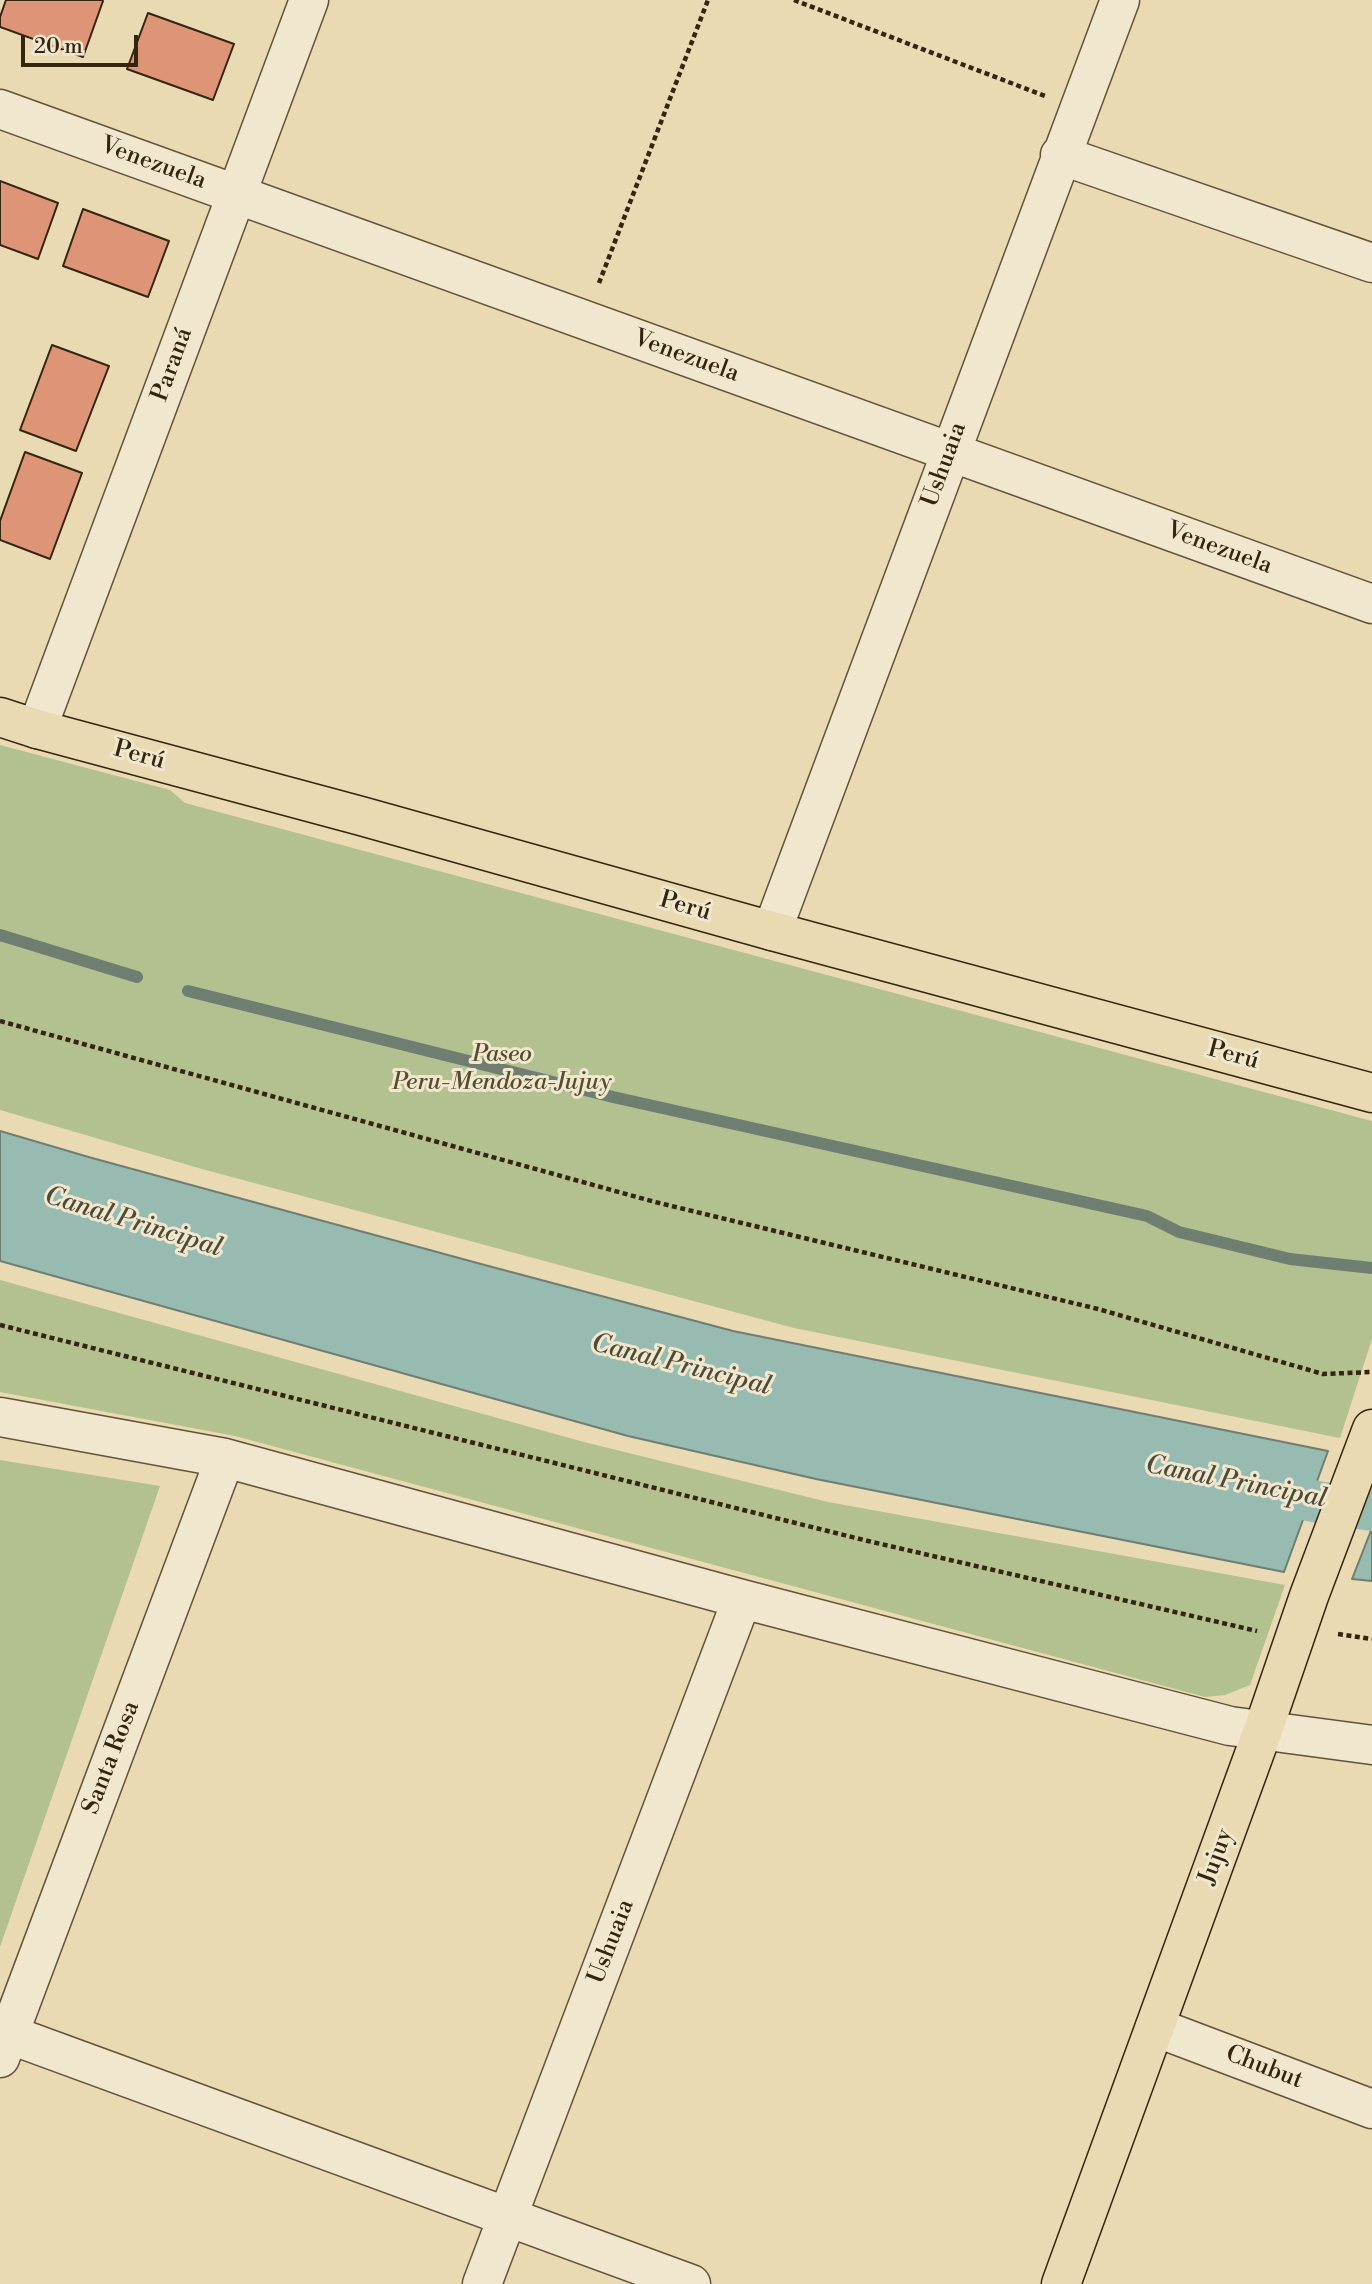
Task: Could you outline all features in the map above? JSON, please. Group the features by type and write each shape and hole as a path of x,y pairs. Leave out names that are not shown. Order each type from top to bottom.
{"main road":[{"name":"Perú","path":"0,717 772,931 1372,1093"},
{"name":"Jujuy","path":"1060,2284 1372,1429"}],"street":[{"name":"Paraná","path":"37,729 309,0"},
{"name":"Ushuaia","path":"772,931 1120,0"},
{"name":"Venezuela","path":"0,108 1372,604"},
{"path":"1060,155 1372,263"},
{"path":"0,1417 225,1458 742,1599 1230,1726 1372,1745"},
{"name":"Santa Rosa","path":"3,2041 225,1458"},
{"name":"Ushuaia","path":"482,2284 742,1599"},
{"name":"Chubut","path":"1155,2027 1372,2109"},
{"path":"3,2041 507,2216 691,2284"}],"path":[{"path":"585,320 708,0"},
{"path":"794,0 1078,109"},
{"path":"0,1021 655,1202 1098,1309 1323,1374 1372,1372"},
{"path":"0,1325 881,1544 1268,1633 1303,1612"}],"green space":[{"name":"Paseo Peru-Mendoza-Jujuy","path":"0,745 170,790 185,803 1372,1121 1372,1339 1340,1438 794,1328 202,1169 0,1110"},
{"path":"0,1280 584,1442 828,1502 1285,1585 1250,1685 1225,1695 1205,1697 235,1436 0,1392"},
{"path":"0,1460 160,1486 0,1947"}],"water":[{"path":"0,1131 733,1331 1328,1451 1284,1572 816,1479 628,1436 0,1261"},
{"path":"1372,1528 1372,1581 1352,1579"}],"building":[{"path":"6,0 103,1 83,57 0,27 0,17"},
{"path":"148,13 234,44 213,100 127,69"},
{"path":"0,181 58,203 38,259 0,245"},
{"path":"83,209 169,241 148,297 63,266"},
{"path":"52,345 109,366 76,451 20,430"},
{"path":"25,452 82,473 50,559 0,540 0,521"}],"waterway":[{"path":"0,935 137,977"},
{"path":"188,991 613,1097 1147,1216 1179,1232 1290,1259 1372,1268"},
{"name":"Canal Principal","path":"1254,1489 1372,1510"}]}
